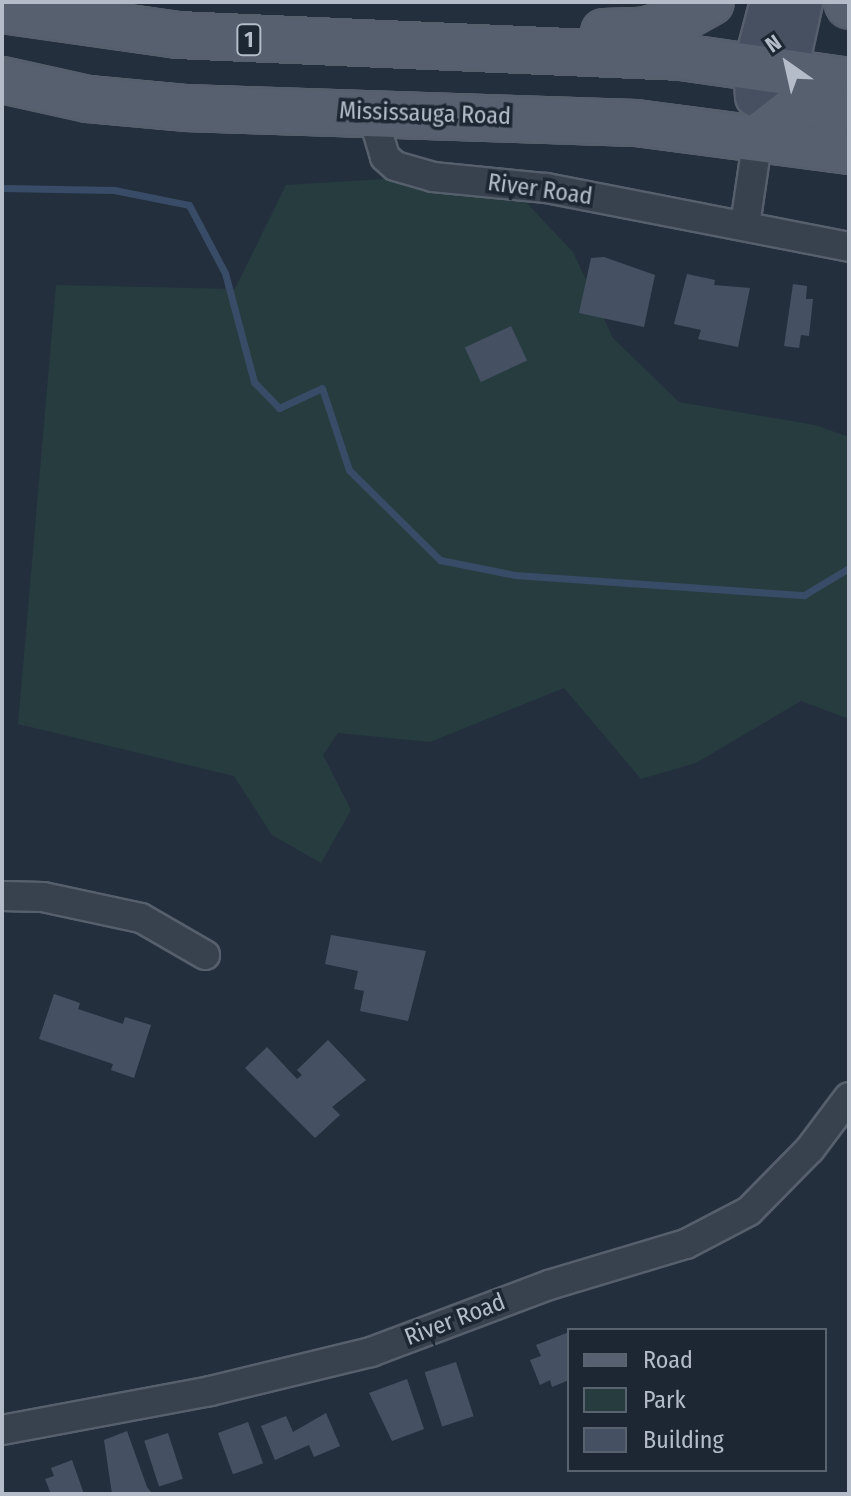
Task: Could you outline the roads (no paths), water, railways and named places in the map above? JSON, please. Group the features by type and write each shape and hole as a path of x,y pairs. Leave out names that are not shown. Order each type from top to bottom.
{"main road":[{"path":"498,48 517,29 642,31 675,22 711,2"},
{"path":"758,137 771,69 770,2"},
{"path":"771,69 803,2"},
{"name":"1","path":"2,10 244,40 681,57 849,81"},
{"name":"Mississauga Road","path":"2,80 88,99 636,123 849,151"},
{"path":"758,137 795,108 815,104 849,111"}],"street":[{"name":"River Road","path":"372,113 385,157 395,166 433,177 546,188 849,247"},
{"path":"745,225 758,137"},
{"path":"2,896 43,897 141,918 205,955"},
{"name":"River Road","path":"2,1430 210,1391 371,1352 549,1285 686,1244 749,1211 810,1149 849,1097"}],"waterway":[{"path":"2,188 114,190 189,205 225,273 254,382 279,408 322,388 349,470 440,560 515,575 804,595 849,568"}]}
